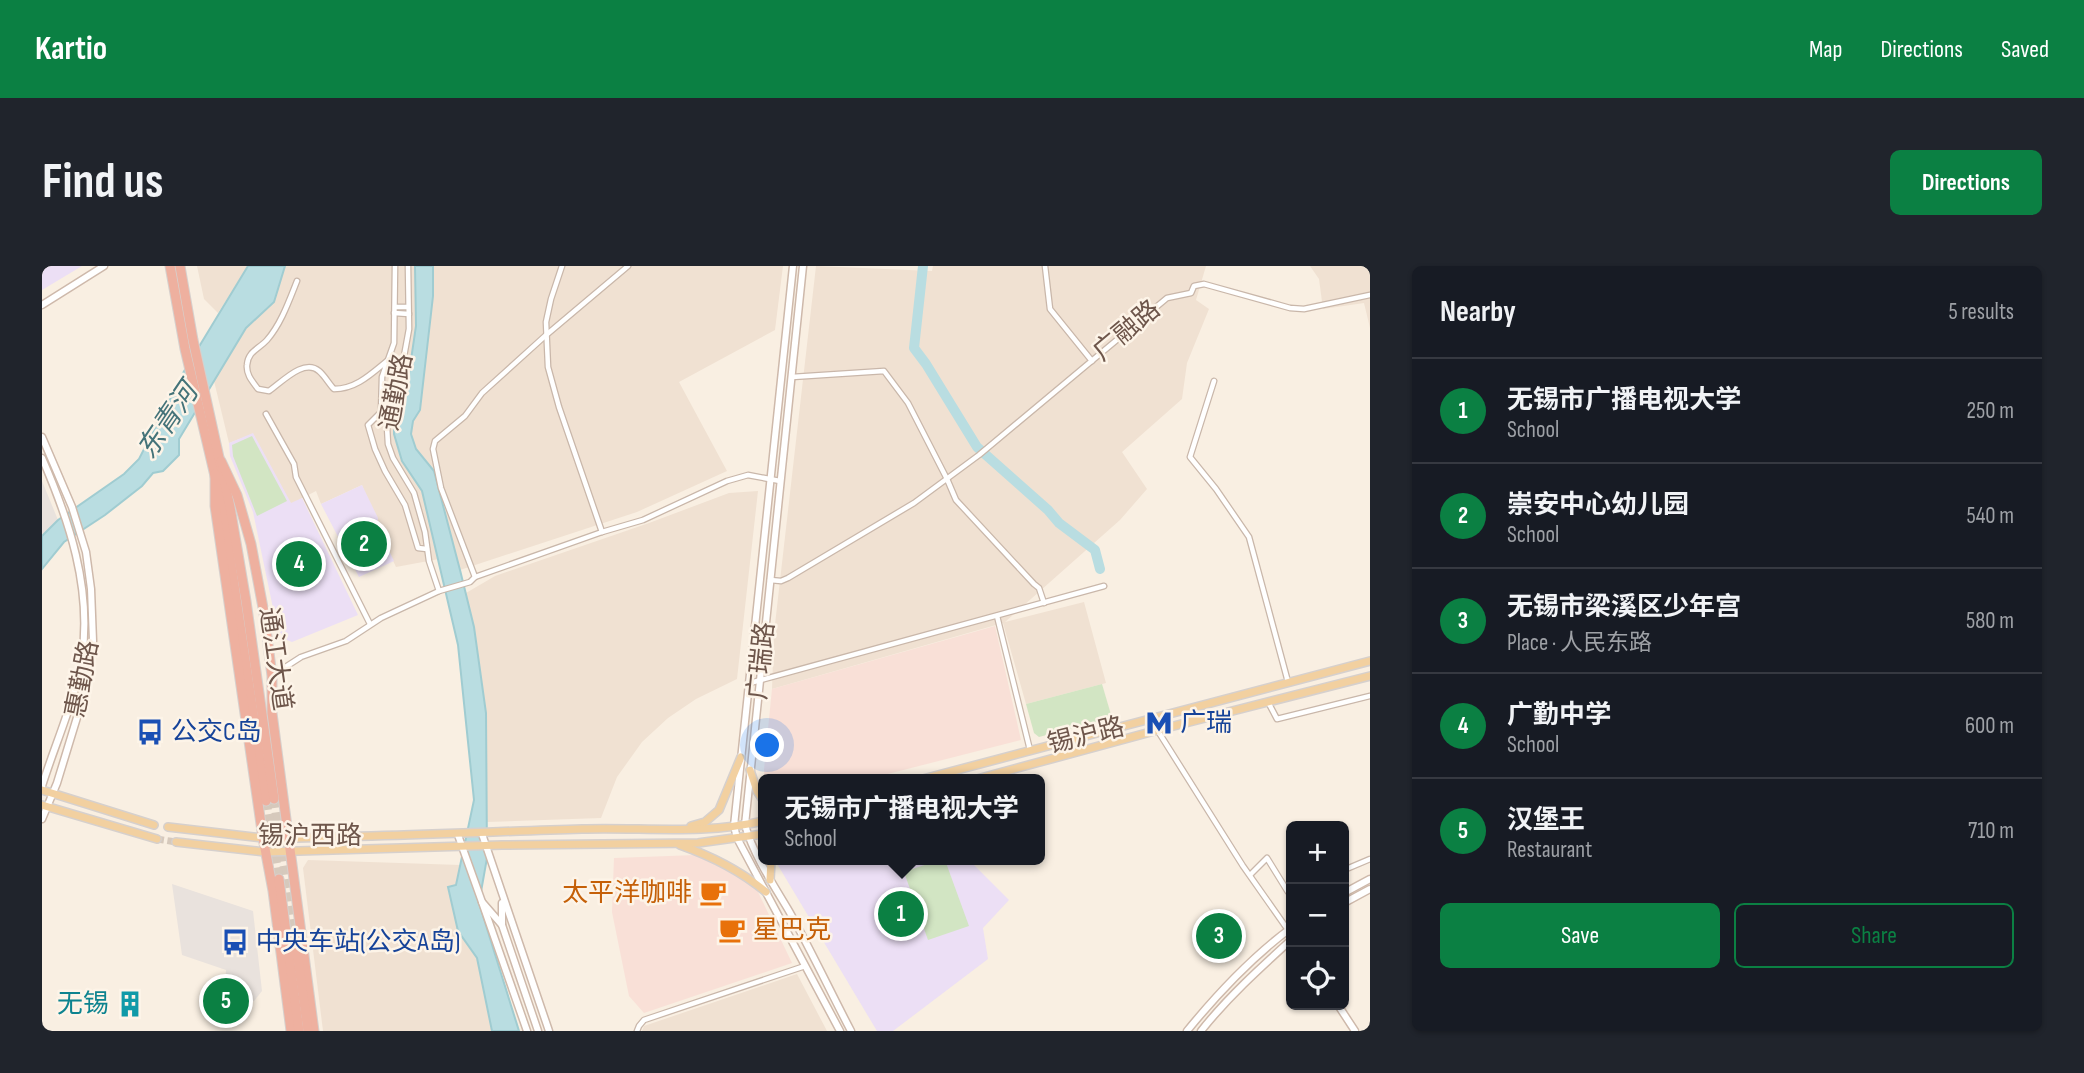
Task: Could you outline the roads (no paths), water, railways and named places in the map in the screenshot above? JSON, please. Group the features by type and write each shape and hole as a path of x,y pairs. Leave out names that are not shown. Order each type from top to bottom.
{"highway":[{"name":"通江大道","path":"170,266 185,349 223,510 270,800 246,601 221,461 193,340 180,266"},
{"path":"221,461 237,495 251,544 264,613 272,676 272,713 314,1031"},
{"path":"215,474 215,506 265,852 275,904 291,1031"},
{"path":"279,879 299,1031"},
{"path":"297,952 308,1031"}],"main road":[{"name":"广瑞路","path":"793,266 734,826 737,838 840,1031"},
{"name":"广瑞路","path":"758,857 745,825 803,266"},
{"path":"42,305 105,267"},
{"name":"惠勤路","path":"42,437 81,534 89,570 93,641 86,688 53,794 44,805 42,819"},
{"name":"惠勤路","path":"42,458 74,542 79,570 84,640 74,691 42,788"},
{"name":"锡沪路","path":"941,774 1370,661"},
{"name":"锡沪路","path":"995,774 1370,676"},
{"path":"682,829 705,822 719,810 741,757"},
{"path":"750,770 758,792"},
{"path":"42,788 53,794 154,825"},
{"path":"44,805 157,839"},
{"path":"682,829 758,822"},
{"name":"锡沪西路","path":"169,827 263,838 682,829"},
{"path":"482,834 549,1031"},
{"path":"456,835 527,1031"},
{"path":"748,837 758,835"},
{"name":"锡沪西路","path":"176,842 265,852 486,845 677,844 748,837"},
{"path":"677,844 723,864 766,892"},
{"name":"广瑞路","path":"762,865 790,912 851,1031"},
{"path":"770,880 771,865"},
{"path":"1349,890 1370,879"},
{"path":"1349,900 1370,889"},
{"path":"502,895 502,925 538,1031"},
{"path":"482,902 502,925"},
{"path":"1187,1031 1240,971 1286,936"},
{"path":"1201,1031 1286,937"},
{"path":"1341,1010 1355,1031"}],"street":[{"path":"395,266 394,343 382,377 381,412 368,425 385,471 405,505 418,548 427,549"},
{"name":"通勤路","path":"408,266 409,329 396,400 387,428 388,444 393,458 414,493 439,591"},
{"path":"562,266 545,322 548,367 602,532"},
{"path":"475,577 441,488 433,449 435,441 465,416 482,393 628,266"},
{"path":"1045,266 1050,309 1092,360"},
{"path":"297,281 283,314 266,341 252,352 247,362 247,374 258,390 269,391 303,367 313,367 321,372 334,389 345,389 361,382 387,360"},
{"name":"广融路","path":"947,479 988,448 1167,298 1191,293 1194,286 1204,284 1290,308 1304,309 1370,295"},
{"path":"394,310 408,307"},
{"path":"394,310 408,314"},
{"path":"791,377 884,372 908,404 956,500 1040,588 1044,603"},
{"path":"1214,381 1190,457 1249,537 1288,683"},
{"path":"266,414 294,464 296,477 370,624"},
{"path":"272,676 301,657 346,641 370,624 439,591 470,582 475,577 643,520 727,481 748,475 780,481"},
{"path":"770,580 788,578 914,503 947,479"},
{"path":"750,683 1104,586"},
{"path":"997,616 1030,750"},
{"path":"1268,701 1277,719 1370,695"},
{"path":"1151,720 1286,927"},
{"path":"1250,875 1267,858 1286,889"},
{"path":"1349,868 1370,859"},
{"path":"637,1031 645,1020 806,966"}],"water":[{"name":"东青河","path":"248,266 285,266 274,302 246,328 179,439 179,455 163,471 153,473 142,486 105,515 64,542 42,569 42,536 58,520 124,474 139,459 183,373"},
{"path":"415,266 433,266 433,296 420,410 413,421 411,434 416,449 434,471 474,627 486,713 487,858 479,903 519,1031 492,1031 477,958 458,931 448,887 456,885 474,800 458,645 422,491 402,461 394,434 394,425 403,414 416,326"}],"waterway":[{"path":"923,266 914,348 977,447 1059,523 1095,550 1100,569"}],"tunnel":[{"path":"274,799 297,952"},
{"path":"266,801 279,879"},
{"path":"157,839 176,842"}],"place":[{"name":"崇安中心幼儿园","path":"364,544"},
{"name":"广勤中学","path":"299,564"},
{"name":"广瑞","path":"1159,723"},
{"name":"公交C岛","path":"150,732"},
{"name":"太平洋咖啡","path":"713,893"},
{"name":"无锡市广播电视大学","path":"901,914"},
{"name":"星巴克","path":"732,930"},
{"name":"无锡市梁溪区少年宫","path":"1219,936"},
{"name":"中央车站(公交A岛)","path":"235,942"},
{"name":"汉堡王","path":"226,1001"},
{"name":"无锡","path":"130,1004"}]}
